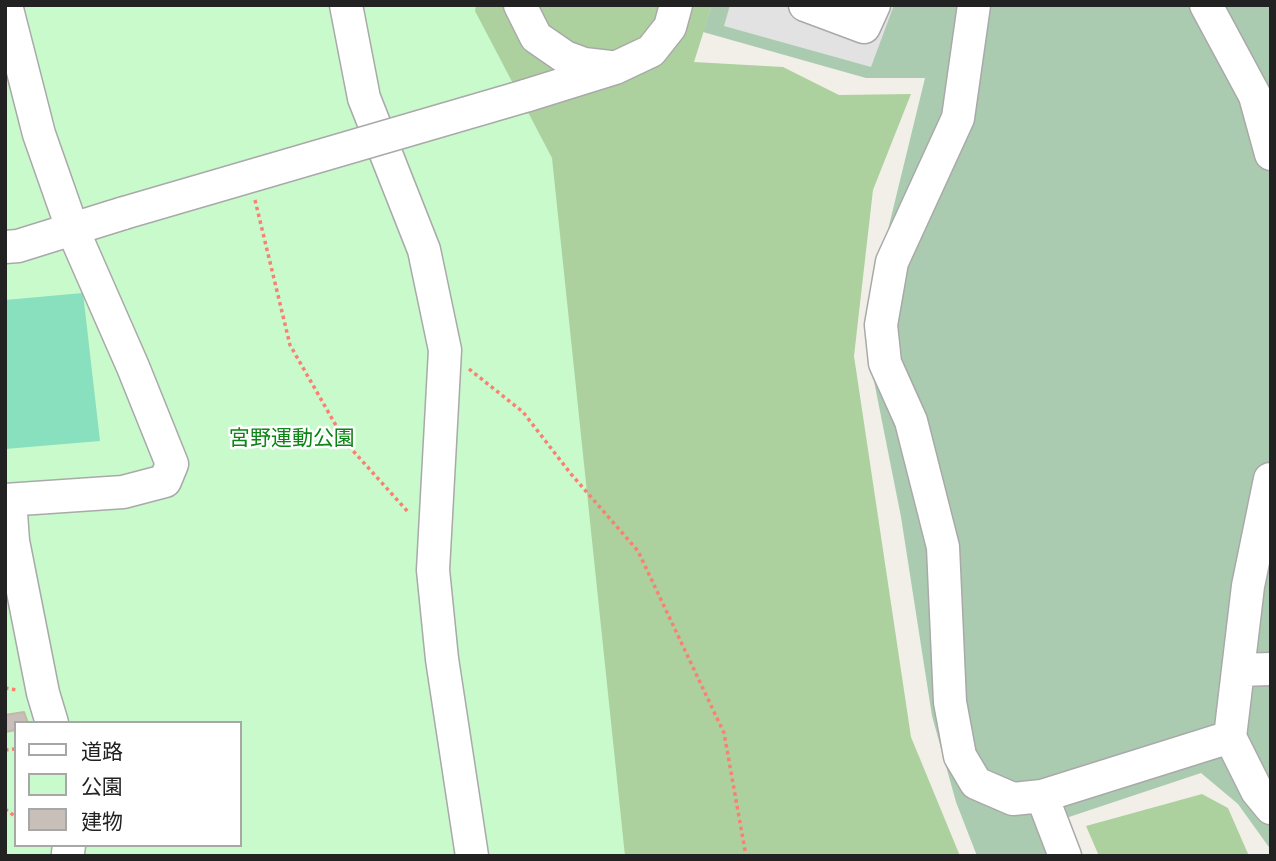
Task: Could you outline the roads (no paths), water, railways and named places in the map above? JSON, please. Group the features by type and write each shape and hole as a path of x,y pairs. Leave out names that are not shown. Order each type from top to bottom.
{"street":[{"path":"6,5 39,134 72,228 134,367 172,464 165,481 123,492 8,500 13,541 43,693 51,721"},
{"path":"346,5 365,98 424,250 445,350 433,570 442,659 472,856"},
{"path":"520,5 536,37 565,57 583,64 615,68"},
{"path":"5,247 18,246 615,68 651,51 670,27 676,5"},
{"path":"805,5 864,27 874,5"},
{"path":"974,5 958,118 892,262 881,325 885,363 911,421 943,547 950,702 960,756 976,783 1013,799 1042,796 1230,737"},
{"path":"1206,5 1255,96 1269,144"},
{"path":"1271,478 1248,586 1230,737 1257,791 1271,808"},
{"path":"1238,670 1271,669"},
{"path":"1042,796 1065,856"}],"park label":[{"name":"宮野運動公園","path":"292,440"}]}
